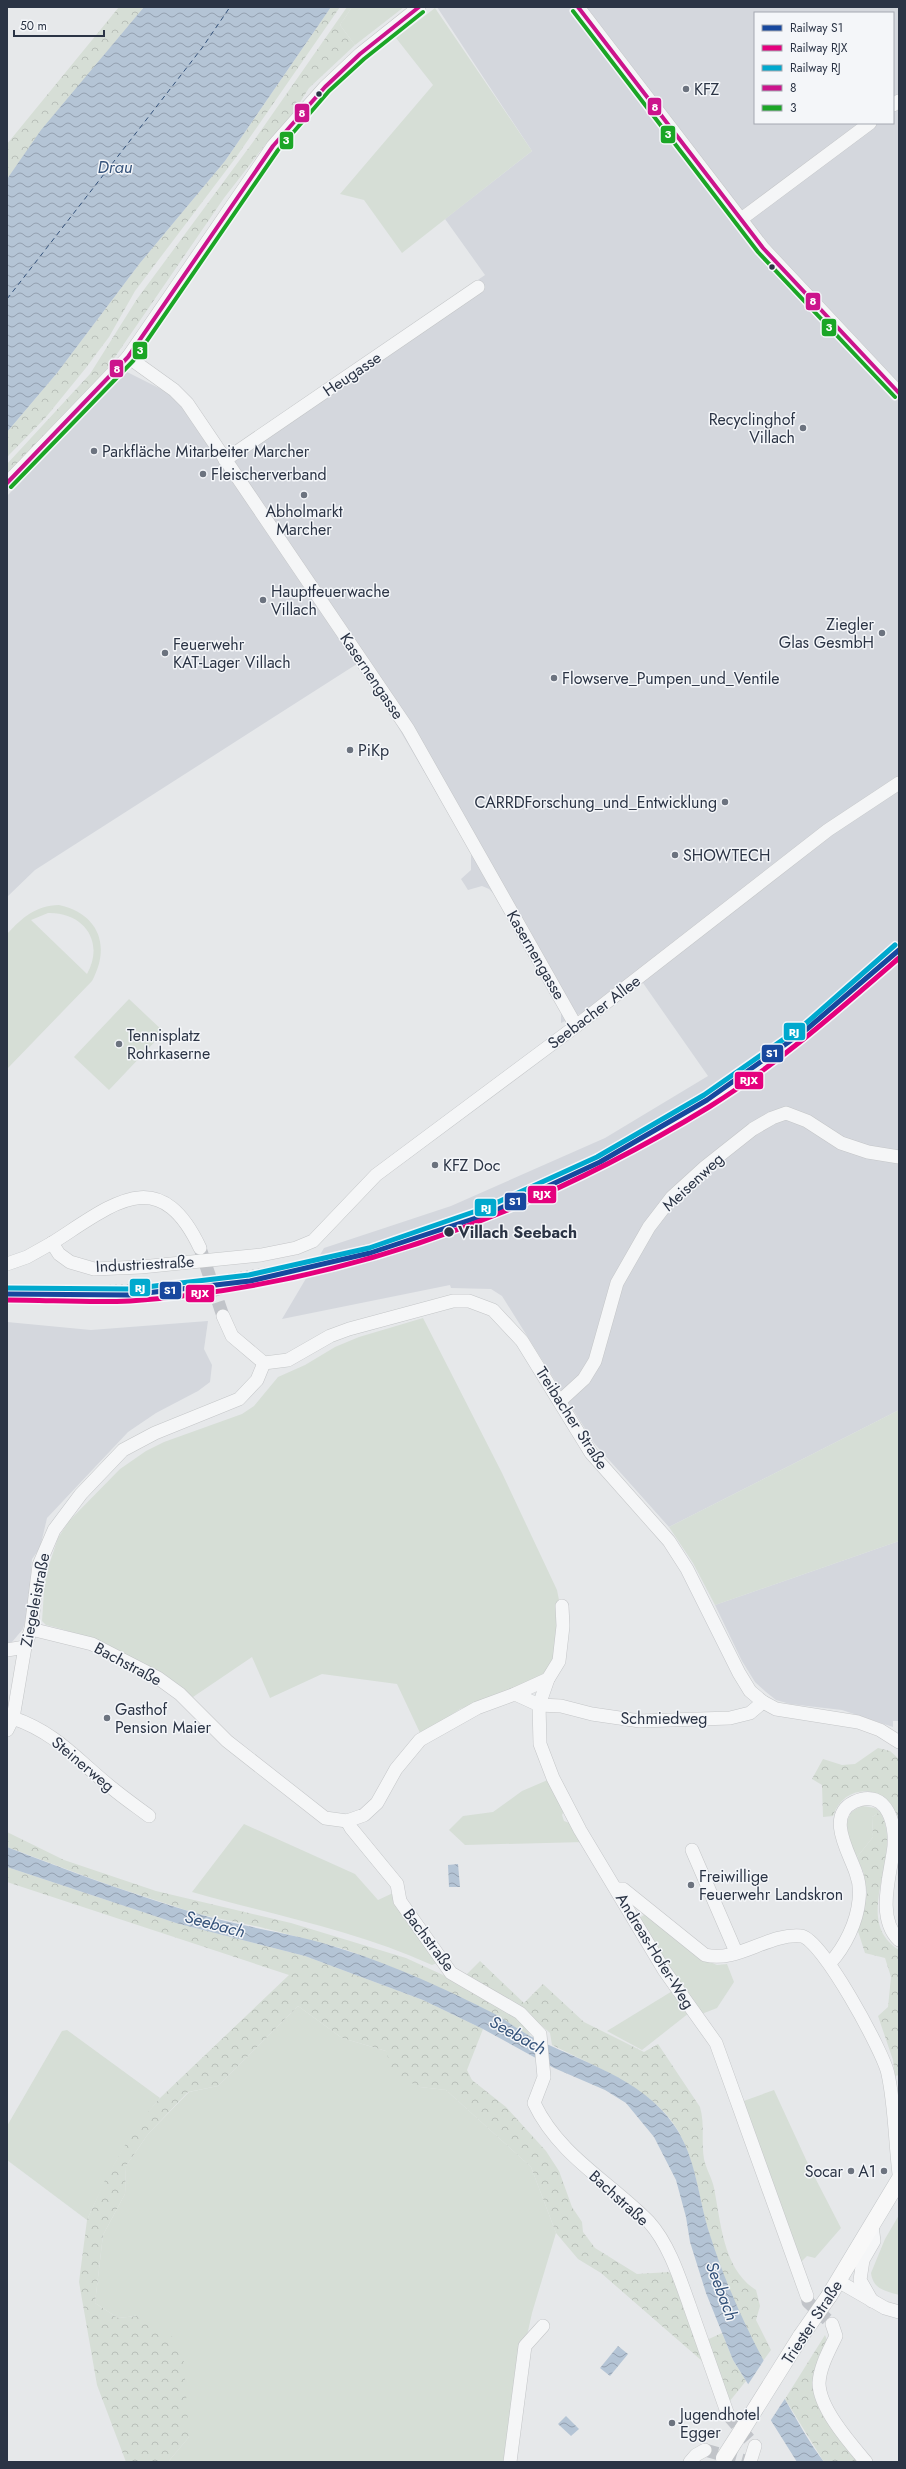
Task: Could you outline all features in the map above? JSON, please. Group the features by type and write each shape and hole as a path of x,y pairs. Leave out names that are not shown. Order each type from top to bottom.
{"main road":[{"name":"Triester Straße","path":"722,2462 838,2281 899,2180"}],"street":[{"path":"7,483 128,358 272,146 325,87 360,54 419,7"},
{"path":"578,7 740,220 776,263 899,393"},
{"path":"740,220 869,124"},
{"name":"Heugasse","path":"225,460 478,287"},
{"name":"Kasernengasse","path":"128,358 182,397 408,729 576,1026"},
{"name":"Seebacher Allee","path":"296,1248 319,1236 376,1175 576,1026 828,830 899,783"},
{"name":"Meisenweg","path":"560,1401 579,1385 595,1361 617,1283 649,1227 672,1197 705,1167 753,1130 772,1118 786,1113 807,1121 841,1143 868,1152 899,1157"},
{"path":"7,1264 28,1257 105,1209 125,1200 147,1198 163,1202 175,1209 187,1222 200,1248"},
{"name":"Industriestraße","path":"52,1243 59,1254 70,1262 94,1269 141,1267 261,1255 296,1248"},
{"name":"Treibacher Straße","path":"264,1363 288,1360 330,1336 349,1329 453,1301 469,1300 493,1310 532,1355 591,1453 605,1471 669,1541 704,1600 739,1673 750,1691 763,1702 783,1710 858,1722 880,1730 899,1742"},
{"path":"223,1316 232,1336 264,1363"},
{"name":"Ziegeleistraße","path":"7,1730 13,1718 25,1647 31,1629 39,1565 43,1552 54,1530 81,1494 123,1450 155,1433 239,1399 257,1380 264,1363"},
{"name":"Andreas-Hofer-Weg","path":"562,1606 563,1626 559,1660 548,1679 539,1705 538,1737 553,1778 571,1815 617,1889 664,1970 716,2043 807,2296"},
{"name":"Bachstraße","path":"31,1629 92,1644 158,1678 180,1694 227,1741 325,1818 347,1821 351,1828 397,1884 400,1901 451,1973 520,2014 540,2034 544,2077 534,2103 544,2123 569,2153 649,2223 663,2244 678,2276 728,2415"},
{"path":"7,1650 25,1647"},
{"path":"347,1821 364,1815 377,1803 396,1769 420,1740 477,1708 515,1694 548,1679"},
{"name":"Schmiedweg","path":"515,1694 539,1705 561,1706 592,1714 640,1721 730,1718 750,1713 763,1702"},
{"name":"Steinerweg","path":"13,1718 35,1726 53,1738 84,1762 111,1788 149,1816"},
{"path":"830,1963 841,1951 854,1920 859,1901 857,1875 840,1833 840,1821 845,1810 852,1803 864,1798 875,1800 884,1807 891,1816 894,1828 894,1846 887,1902 888,1922 892,1933 899,1940"},
{"path":"692,1850 736,1952"},
{"path":"617,1889 623,1889 705,1955 719,1958 788,1936 803,1936 813,1942 830,1963 883,2056 888,2074 899,2174"},
{"path":"872,2226 874,2241 863,2260 860,2280 872,2301"},
{"path":"838,2281 872,2301 899,2312"},
{"path":"832,2324 836,2336 823,2364 819,2383 824,2403 844,2436 866,2462"},
{"path":"510,2462 525,2346 543,2326"},
{"path":"748,2462 755,2446"},
{"path":"690,2462 696,2455 706,2450"}],"shaded area":[{"path":"437,7 899,7 899,1410 669,1527 594,1443 502,1296 491,1289 451,1288 450,1285 282,1319 324,1248 451,1206 605,1138 708,1076 643,983 561,1023 561,1008 494,894 489,889 482,886 468,890 461,879 471,870 471,852 360,662 35,870 7,897 7,496 127,372 181,399 224,455 485,275 445,219 532,151"},
{"path":"208,1321 204,1349 212,1365 210,1382 198,1391 156,1413 128,1432 47,1518 40,1548 32,1559 28,1611 23,1629 12,1642 7,1643 7,1322 91,1330"},
{"path":"899,1541 899,1721 893,1721 893,1727 842,1710 790,1704 776,1700 755,1682 742,1661 715,1605"}],"green space":[{"path":"119,7 144,7 42,130 7,179 7,144"},
{"path":"331,7 340,7 237,156 135,291 109,337 46,417 7,457 7,432 57,373 140,263 225,161"},
{"path":"347,7 352,7 340,25 355,45 309,88 290,118 265,145 224,198 93,389 7,479 7,464 90,374 137,299 253,142"},
{"path":"352,7 404,7 355,45 340,25"},
{"path":"435,8 532,151 402,253 364,200 340,194 433,85 396,38"},
{"path":"59,905 73,909 84,916 92,924 98,933 100,944 98,968 92,981 7,1069 7,934 18,922 36,910","holes":["48,913 61,914 81,923 88,931 92,940 94,951 92,962 87,974 31,920"]},
{"name":"Tennisplatz Rohrkaserne","path":"129,999 164,1032 109,1090 74,1057"},
{"path":"423,1318 502,1473 557,1590 560,1605 557,1655 541,1677 460,1709 421,1735 397,1684 322,1674 270,1698 252,1657 193,1697 161,1674 123,1653 84,1636 46,1625 42,1621 45,1577 58,1538 69,1521 120,1469 146,1451 164,1442 242,1414 254,1406 278,1377 305,1365 335,1347 359,1337"},
{"path":"899,1410 899,1541 715,1605 693,1563 669,1527"},
{"path":"878,1748 890,1751 899,1759 899,1820 894,1808 886,1799 867,1791 857,1792 847,1797 839,1805 833,1816 823,1817 822,1785 812,1779 823,1759 842,1765 855,1764"},
{"path":"550,1779 564,1811 562,1815 564,1821 572,1824 584,1842 465,1845 449,1830 463,1816 493,1812 522,1791"},
{"path":"863,1806 875,1808 880,1812 872,1817 873,1837 857,1857 847,1827 850,1815 855,1810"},
{"path":"880,1812 886,1829 887,1847 880,1885 878,1904 879,1921 885,1937 899,1950 899,2075 895,2076 893,2060 878,2016 888,2007 891,1977 885,1958 865,1953 857,1928 867,1894 864,1874 857,1857 873,1837 872,1817"},
{"path":"244,1824 355,1874 378,1900 393,1893 437,1963 432,1965 373,1942 313,1924 192,1892"},
{"path":"7,1832 64,1860 156,1891 291,1923 406,1958 456,1981 508,2012 524,2024 531,2037 493,2014 389,1966 344,1949 260,1927 198,1914 109,1885 7,1847"},
{"path":"7,1867 176,1923 305,1956 423,2000 483,2029 467,2070 472,2080 506,2107 546,2151 559,2171 572,2207 582,2222 583,2232 595,2248 637,2274 669,2272 679,2286 700,2343 722,2333 733,2360 746,2381 725,2407 709,2367 601,2273 578,2259 556,2233 531,2167 446,2090 420,2087 393,2074 386,2051 342,2038 298,2006 218,2086 188,2092 148,2134 126,2166 125,2194 103,2235 95,2303 118,2318 137,2316 169,2333 183,2350 189,2437 168,2462 126,2462 97,2385 79,2282 87,2220 105,2180 136,2126 160,2098 289,1975 7,1882"},
{"path":"647,1913 710,1962 717,1965 727,1964 734,1982 717,2008 699,2015 638,1919"},
{"path":"480,1961 524,2003 543,1984 584,2022 644,2052 658,2044 700,2107 704,2159 713,2184 725,2244 736,2270 745,2281 756,2290 760,2306 756,2320 771,2350 763,2361 733,2300 710,2236 689,2154 674,2125 664,2112 639,2091 596,2066 552,2045 550,2033 541,2025 466,1975"},
{"path":"674,1990 689,2013 642,2050 607,2031"},
{"path":"298,2006 342,2038 386,2051 420,2087 446,2090 531,2167 556,2233 532,2313 521,2363 505,2462 168,2462 189,2437 137,2316 118,2318 95,2303 103,2235 125,2194 126,2166 148,2134 189,2092 218,2086"},
{"path":"67,2030 160,2098 138,2127 119,2156 87,2220 7,2160 7,2126 62,2031"},
{"path":"774,2090 809,2166 841,2228 815,2258 807,2256 801,2262 741,2102"},
{"path":"899,2215 899,2295 877,2286 874,2283 871,2273 885,2239"},
{"path":"825,2335 827,2340 816,2377 847,2449 857,2462 824,2462 785,2399"}],"water":[{"name":"Drau","path":"144,7 331,7 225,161 140,263 57,373 7,432 7,179 41,130"},
{"name":"Seebach","path":"7,1847 100,1882 171,1906 232,1923 308,1939 382,1963 420,1978 476,2004 530,2036 608,2072 645,2095 661,2109 682,2138 688,2151 710,2235 733,2298 772,2377 802,2429 824,2462 797,2462 733,2360 706,2293 690,2242 686,2217 676,2180 654,2137 626,2103 605,2090 554,2068 483,2029 423,2000 305,1956 176,1923 7,1867"},
{"path":"458,1864 460,1887 449,1887 448,1865"},
{"path":"618,2346 628,2354 610,2376 600,2368"},
{"path":"566,2416 579,2429 571,2436 558,2424"}],"pier":[{"path":"764,2360 786,2397 769,2423 747,2386"}],"ferry route":[{"path":"7,299 202,48 230,7"}],"tunnel":[{"path":"200,1248 223,1316"},
{"path":"807,2296 808,2302 832,2324"},
{"path":"728,2415 755,2446"},
{"path":"705,2450 745,2461"}],"railway":[{"path":"7,1286 130,1285 252,1271 372,1244 488,1204 601,1154 707,1092 807,1021 899,940"}],"rail line":[{"name":"RJ","path":"7,1288 129,1289 249,1275 369,1248 485,1208 597,1157 704,1095 804,1025 895,945"},
{"name":"S1","path":"7,1294 129,1295 250,1281 370,1253 488,1214 600,1162 707,1100 807,1029 899,950"},
{"name":"RJX","path":"7,1300 100,1302 130,1301 207,1293 283,1280 358,1262 431,1239 503,1212 573,1181 642,1146 709,1107 783,1055 899,958"}],"transit line":[{"name":"8","path":"7,483 128,357 273,146 325,87 360,54 419,7"},
{"name":"8","path":"578,7 763,248 899,393"},
{"name":"3","path":"573,11 758,252 895,397"},
{"name":"3","path":"11,487 133,361 278,150 329,91 364,59 423,12"}],"place":[{"name":"KFZ","path":"686,89"},
{"name":"Recyclinghof Villach","path":"803,428"},
{"name":"Parkfläche Mitarbeiter Marcher","path":"94,451"},
{"name":"Fleischerverband","path":"203,474"},
{"name":"Abholmarkt Marcher","path":"304,495"},
{"name":"Hauptfeuerwache Villach","path":"263,600"},
{"name":"Ziegler Glas GesmbH","path":"882,633"},
{"name":"Feuerwehr KAT-Lager Villach","path":"165,653"},
{"name":"Flowserve_Pumpen_und_Ventile","path":"554,678"},
{"name":"PiKp","path":"350,750"},
{"name":"CARRDForschung_und_Entwicklung","path":"725,802"},
{"name":"SHOWTECH","path":"675,855"},
{"name":"Tennisplatz Rohrkaserne","path":"119,1044"},
{"name":"KFZ Doc","path":"435,1165"},
{"name":"Villach Seebach","path":"449,1232"},
{"name":"Gasthof Pension Maier","path":"107,1718"},
{"name":"Freiwillige Feuerwehr Landskron","path":"691,1885"},
{"name":"Socar","path":"851,2171"},
{"name":"A1","path":"884,2171"},
{"name":"Jugendhotel Egger","path":"672,2423"}]}
